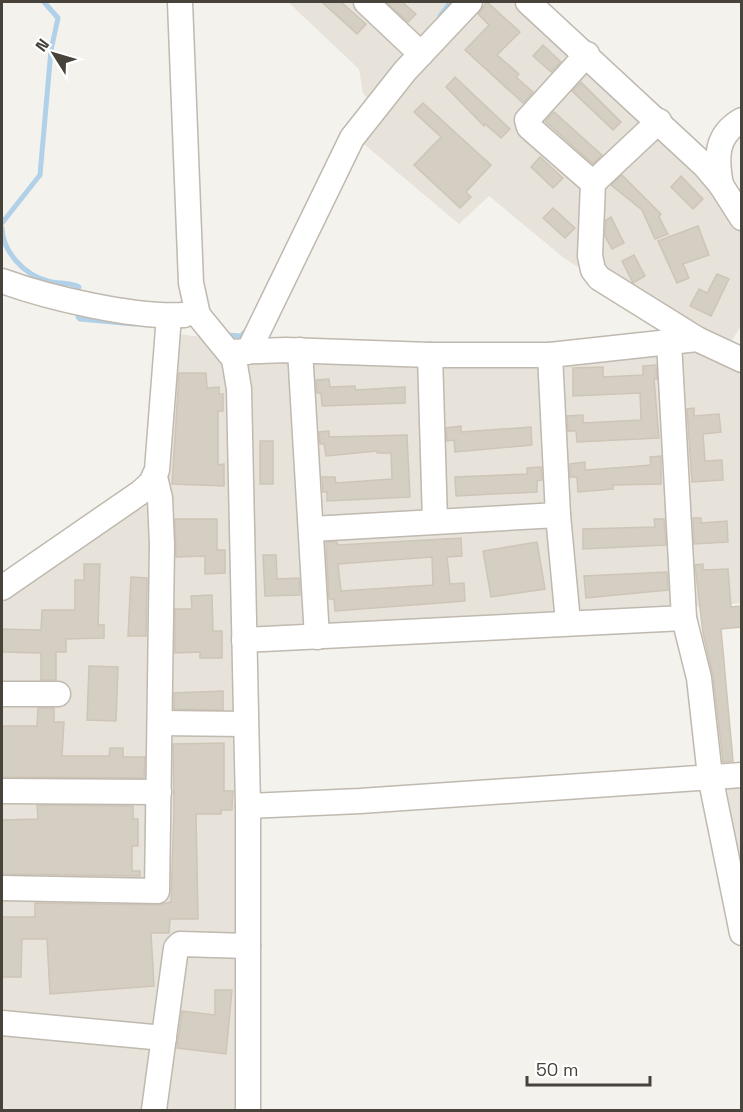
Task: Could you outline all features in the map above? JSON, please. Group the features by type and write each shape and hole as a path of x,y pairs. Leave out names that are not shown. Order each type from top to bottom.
{"street":[{"path":"180,2 191,282 198,315 239,352 300,350 430,355 550,355 679,337"},
{"path":"366,2 421,54"},
{"path":"248,1110 248,806 239,388 234,359 349,143 421,54 470,2"},
{"path":"528,2 681,142 722,185 741,218"},
{"path":"587,54 527,120 529,127 593,183"},
{"path":"658,121 593,183 590,238 592,270 599,278 679,337 739,354"},
{"path":"681,142 700,139 734,125"},
{"path":"722,185 718,149 734,125"},
{"path":"2,281 64,298 169,316 198,315"},
{"path":"2,588 147,488 154,477 159,450 169,316"},
{"path":"679,337 684,618 699,678 710,776 741,933"},
{"path":"300,350 317,637"},
{"path":"430,355 435,521"},
{"path":"550,355 558,514 568,622"},
{"path":"2,888 157,891 161,510 160,492 154,477"},
{"path":"312,529 558,514"},
{"path":"244,640 684,618"},
{"path":"2,694 58,694"},
{"path":"160,723 245,724"},
{"path":"248,806 360,801 741,775"},
{"path":"2,791 159,792"},
{"path":"154,1110 178,945 248,946"},
{"path":"2,1023 164,1038"}],"shaded area":[{"path":"288,2 446,2 437,16 444,23 372,103 363,93 359,69"},
{"path":"475,2 521,2 728,204 741,231 741,326 731,342 616,292 564,258 489,196 459,224 359,140"},
{"path":"163,332 201,337 215,349 231,378 241,1110 2,1110 2,583 144,479"},
{"path":"686,346 741,367 741,603 250,647 244,363"},
{"path":"741,782 741,919 716,787"}],"building":[{"path":"322,2 341,2 366,24 357,34"},
{"path":"386,2 402,2 416,14 408,22"},
{"path":"487,2 520,32 497,55 519,74 516,77 533,92 523,103 465,50 489,25 478,14"},
{"path":"543,45 561,62 551,72 533,56"},
{"path":"455,77 510,129 501,138 485,124 484,126 446,87"},
{"path":"581,82 621,122 613,130 572,91"},
{"path":"423,103 491,165 466,192 471,197 460,208 414,165 441,137 414,112"},
{"path":"554,112 602,155 593,164 545,121"},
{"path":"540,157 563,178 553,188 531,167"},
{"path":"622,175 661,214 659,217 668,234 655,239 642,210 611,185"},
{"path":"681,176 703,199 693,209 671,187"},
{"path":"553,208 575,228 565,238 543,218"},
{"path":"611,217 624,243 612,249 605,236 606,220"},
{"path":"698,226 709,255 683,264 689,278 677,283 658,241"},
{"path":"634,255 645,276 633,283 622,261"},
{"path":"717,274 729,279 711,316 690,306 699,289 707,293"},
{"path":"656,365 657,379 654,379 659,438 577,442 576,431 568,431 567,416 583,415 583,423 641,420 640,393 573,396 573,368 603,367 603,377 643,375 643,366"},
{"path":"179,373 206,373 207,388 219,387 219,394 223,394 223,411 218,411 218,465 224,464 224,486 172,484"},
{"path":"329,379 330,387 355,386 355,390 405,387 405,403 322,406 321,393 317,393 316,380"},
{"path":"694,408 694,416 719,414 721,432 703,434 705,461 722,460 723,480 692,482 687,409"},
{"path":"461,426 461,432 531,427 532,445 455,452 454,440 447,441 446,428"},
{"path":"329,431 329,437 407,435 410,497 327,501 327,492 323,492 322,477 335,477 336,483 392,479 391,453 377,453 377,451 326,456 324,444 320,444 319,432"},
{"path":"260,441 273,441 273,484 260,484"},
{"path":"661,456 661,484 613,485 613,489 578,492 577,477 570,477 570,464 585,462 585,470 651,465 650,457"},
{"path":"541,467 542,480 537,481 537,492 456,496 455,477 527,474 527,468"},
{"path":"693,518 701,518 701,523 727,521 728,542 694,544"},
{"path":"175,519 217,519 217,550 225,550 225,573 205,574 205,556 176,557"},
{"path":"654,519 664,519 666,545 583,549 583,529 655,527"},
{"path":"461,538 462,556 447,557 450,584 464,583 465,601 335,611 334,599 329,599 326,542 337,542 338,545","holes":["432,557 433,585 341,591 338,564"]},
{"path":"537,542 545,589 491,597 483,551"},
{"path":"263,555 276,555 277,579 299,578 300,595 265,596"},
{"path":"84,564 100,564 98,625 104,625 104,638 66,639 66,652 56,652 56,680 41,680 41,653 2,652 2,629 41,630 42,610 75,610 75,580 84,580"},
{"path":"703,564 703,570 728,569 731,607 741,606 741,627 721,629 733,761 723,762 713,676 703,633 695,565"},
{"path":"667,572 668,590 586,598 584,576"},
{"path":"131,577 147,578 146,636 128,636"},
{"path":"212,595 213,631 222,631 222,658 200,658 200,652 175,653 175,609 192,609 191,596"},
{"path":"89,666 118,667 116,721 87,720"},
{"path":"223,691 223,710 174,709 174,693"},
{"path":"38,708 54,708 54,722 64,722 62,756 109,756 110,748 123,748 123,757 145,757 144,778 2,777 2,726 37,726"},
{"path":"224,743 224,791 233,791 232,810 221,810 221,814 196,814 198,919 170,919 169,933 151,933 154,986 50,994 47,939 22,939 21,977 2,977 2,917 35,917 35,903 157,905 171,902 174,810 173,744"},
{"path":"37,805 133,806 133,819 138,819 138,846 132,846 132,871 140,871 140,876 2,874 2,820 38,819"},
{"path":"215,990 232,990 226,1054 177,1048 182,1011 215,1015"}],"waterway":[{"path":"2,223 40,175 51,50 58,18 44,2"},
{"path":"440,16 450,2"},
{"path":"2,228 6,246 23,268 39,278 79,287"},
{"path":"78,317 134,324"},
{"path":"227,335 241,336 247,330"}]}
